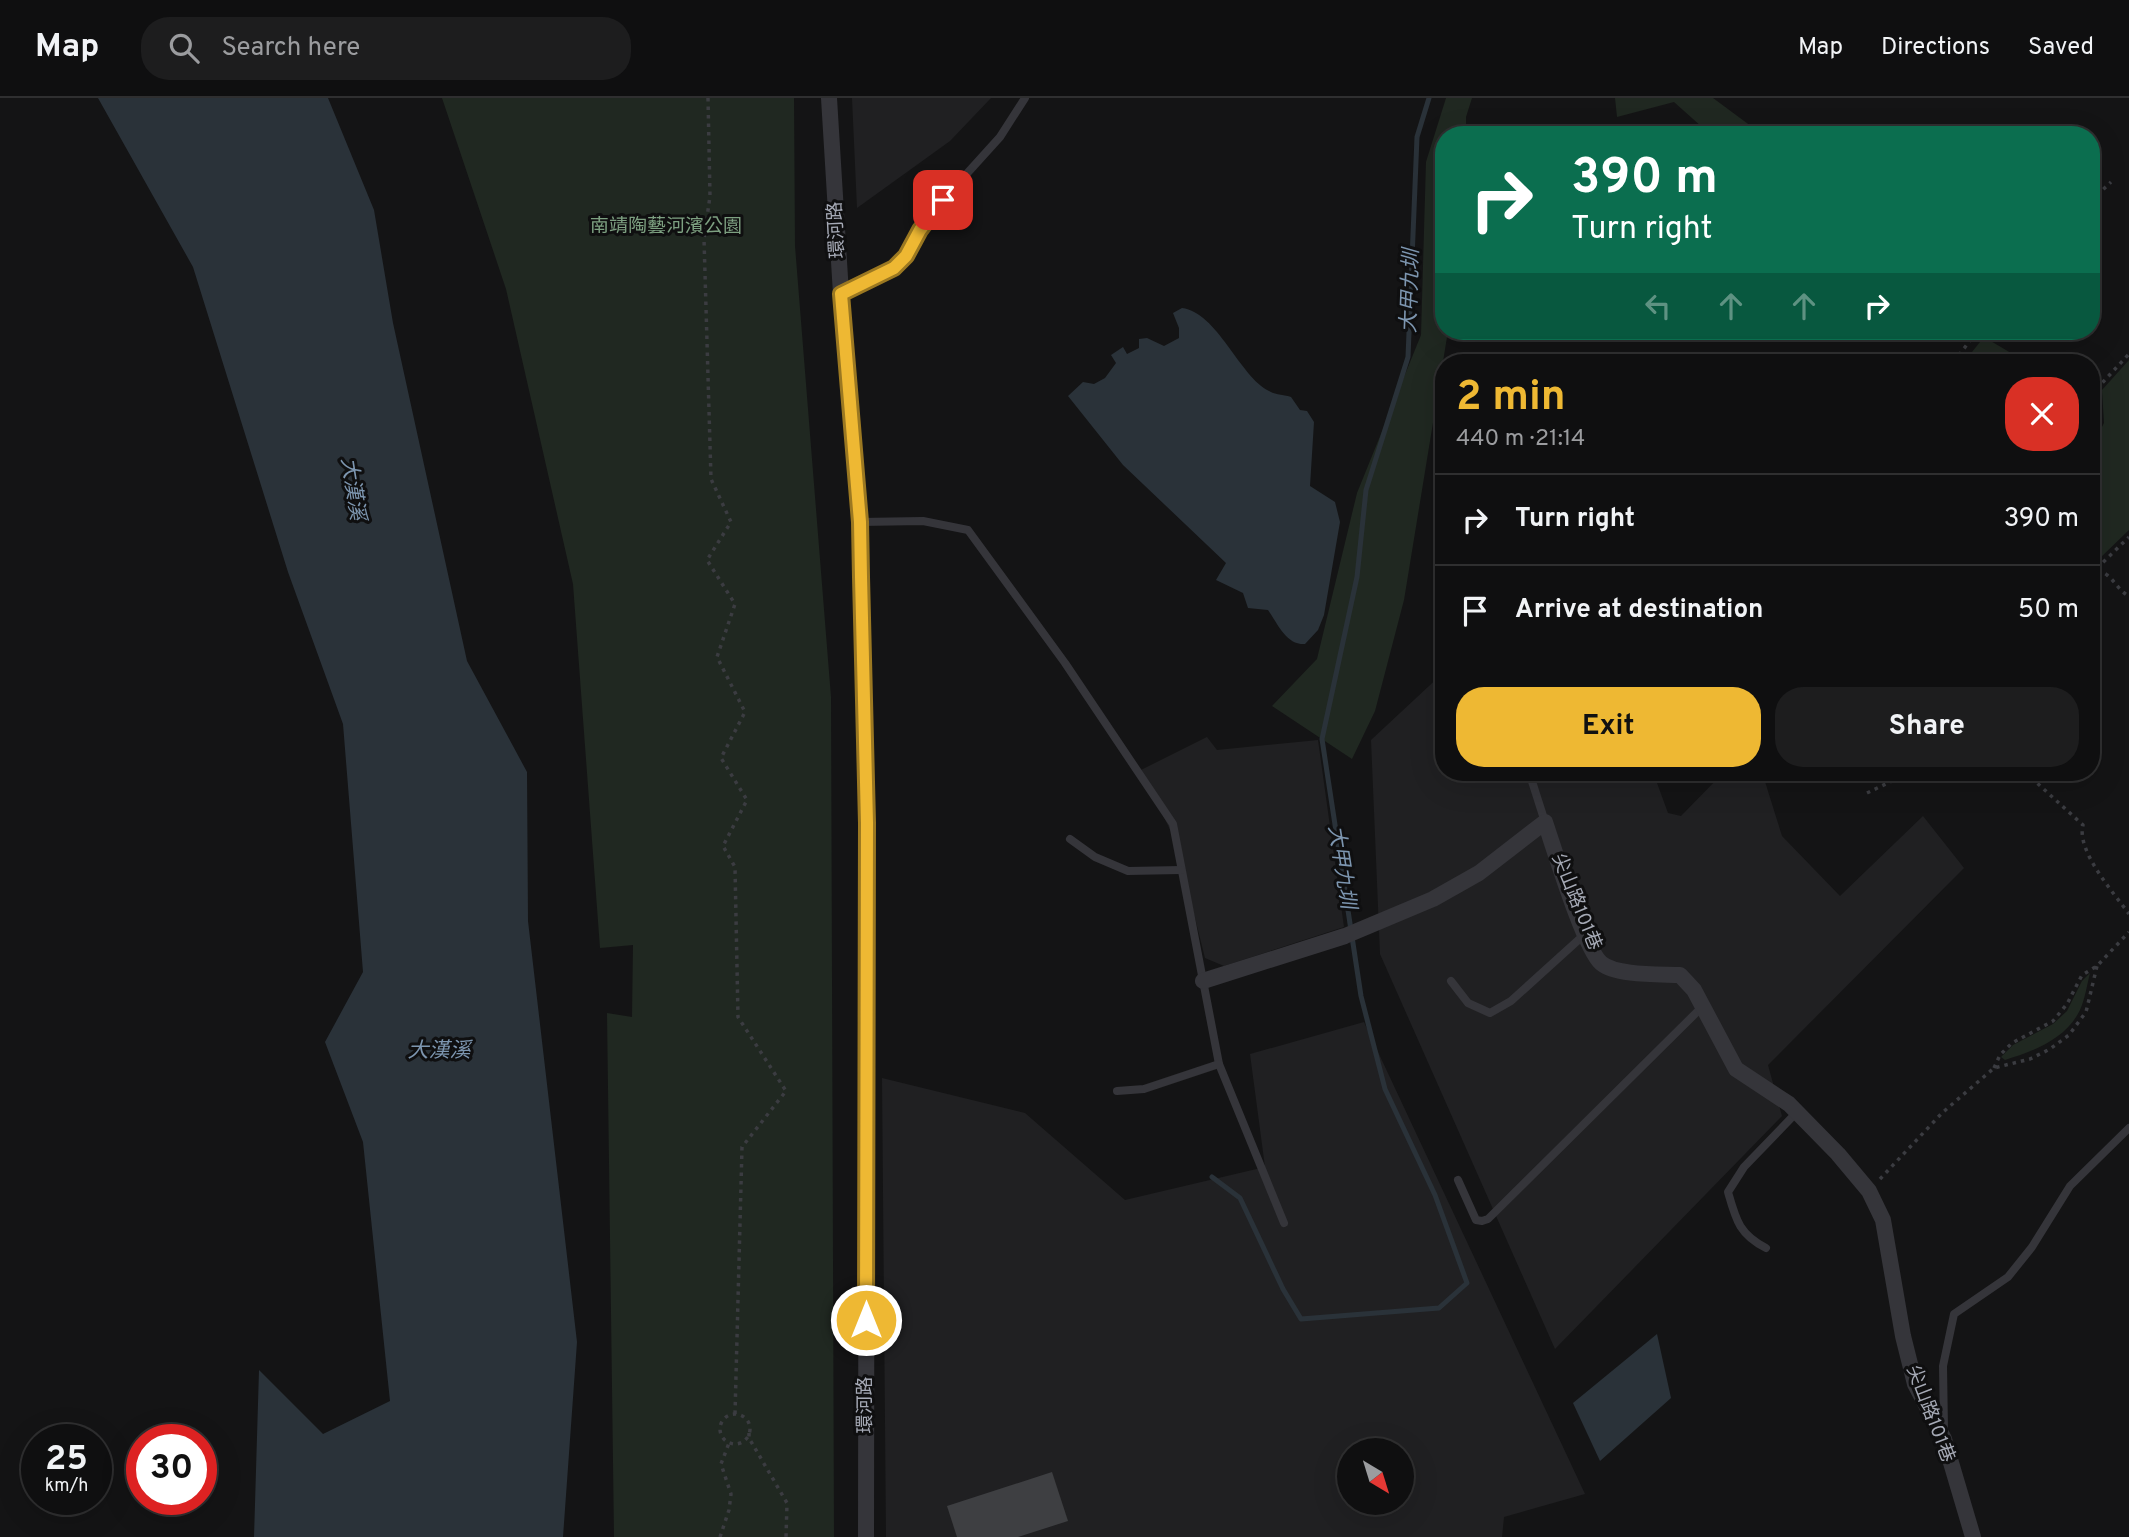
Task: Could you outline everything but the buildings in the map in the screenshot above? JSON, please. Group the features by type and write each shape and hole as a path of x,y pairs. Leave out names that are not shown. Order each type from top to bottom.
{"street":[{"name":"環河路","path":"829,98 841,294 860,522 867,823 866,1537"},
{"path":"1203,981 1351,933 1433,900 1467,880 1545,821"},
{"name":"尖山路101巷","path":"1545,821 1584,934 1600,962 1621,971 1680,975 1694,990 1736,1069 1789,1104 1839,1154 1869,1191 1883,1220 1903,1336 1915,1384 1944,1439 1973,1537"}],"lane":[{"path":"841,294 894,268 906,256 920,230 943,200 1000,137 1025,98"},
{"path":"860,522 923,521 968,530 1065,663 1173,824 1219,1064 1284,1223"},
{"path":"1532,781 1545,821"},
{"path":"1070,839 1095,857 1128,871 1181,870"},
{"path":"1451,981 1468,1003 1490,1013 1511,1001 1584,934"},
{"path":"1458,1180 1476,1220 1488,1219 1702,1007"},
{"path":"1117,1091 1144,1089 1219,1064"},
{"path":"1766,1248 1749,1239 1735,1217 1728,1192 1744,1167 1797,1112"},
{"path":"1944,1439 1943,1366 1954,1314 2008,1277 2032,1247 2070,1186 2129,1128"}],"path":[{"path":"708,98 710,196 704,239 711,480 731,522 706,560 735,604 717,657 745,712 721,758 747,800 723,846 735,867 738,1017 786,1091 742,1147 736,1414"},
{"path":"2100,192 2111,182"},
{"path":"2100,385 2129,354"},
{"path":"2100,564 2129,537"},
{"path":"2100,571 2107,574 2122,592 2129,596"},
{"path":"1867,793 1893,781"},
{"path":"2035,781 2083,825 2081,834 2085,847 2103,879 2129,914"},
{"path":"1869,1191 1942,1112 1994,1068 2000,1055 2012,1043 2053,1021 2067,1004 2082,975 2097,966 2129,932"},
{"path":"1994,1068 2030,1059 2069,1035 2086,1012 2097,966"},
{"path":"749,1433 743,1441 729,1443 722,1436 720,1426 726,1417 736,1414 746,1419 750,1426 749,1438 787,1503 786,1537"},
{"path":"720,1537 731,1494 721,1464 729,1443"}],"shaded area":[{"path":"852,98 991,98 950,141 857,208"},
{"path":"1435,680 1435,781 1656,781 1668,813 1681,816 1715,781 1765,781 1782,836 1840,896 1923,816 1964,868 1768,1065 1782,1116 1555,1349 1380,954 1371,740"},
{"path":"1207,737 1217,750 1318,740 1344,927 1224,966 1205,958 1176,842 1141,770"},
{"path":"1364,1022 1585,1494 1504,1517 1502,1537 886,1537 882,1078 1025,1113 1125,1200 1265,1167 1250,1054"}],"green space":[{"name":"南靖陶藝河濱公園","path":"442,98 794,98 795,246 831,697 834,1537 614,1537 607,1013 632,1017 633,945 600,948 573,584 506,289"},
{"path":"1446,98 1472,98 1466,126 1437,126"},
{"path":"1615,98 1713,98 1751,126 1701,126 1674,102 1617,117"},
{"path":"1435,133 1435,340 1447,340 1444,354 1435,354 1435,410 1404,600 1375,711 1352,759 1272,706 1317,659 1357,493 1421,335 1426,162"},
{"path":"1982,340 1989,340 2013,354 1970,354"},
{"path":"2129,360 2129,530 2100,558 2100,431 2104,423 2102,390"},
{"path":"2090,973 2080,1010 2066,1029 2038,1048 2005,1060 2001,1057 2013,1045 2053,1024 2067,1011 2082,981"}],"water":[{"name":"大漢溪","path":"98,98 328,98 374,210 393,323 467,661 527,772 528,921 577,1342 563,1537 254,1537 259,1370 323,1434 390,1401 363,1142 325,1042 363,972 343,724 288,572 193,267"},
{"path":"1182,308 1195,312 1217,332 1258,384 1271,392 1291,397 1300,410 1307,411 1314,422 1310,486 1335,502 1340,522 1324,615 1318,630 1305,644 1288,637 1268,610 1248,608 1243,593 1216,580 1226,563 1123,465 1068,396 1083,382 1094,384 1105,378 1116,363 1111,355 1123,347 1127,354 1139,348 1139,339 1147,338 1164,346 1179,338 1179,328 1173,313"},
{"path":"1657,1334 1671,1398 1600,1461 1573,1403"}],"waterway":[{"name":"大甲九圳","path":"1212,1177 1240,1198 1283,1289 1301,1319 1439,1308 1467,1283 1435,1195 1385,1089 1361,996 1322,739 1357,577 1366,490 1408,357 1417,137 1429,98"}],"route":[{"path":"866,1320 867,823 860,522 841,294 894,268 906,256 920,230 943,200"}]}
